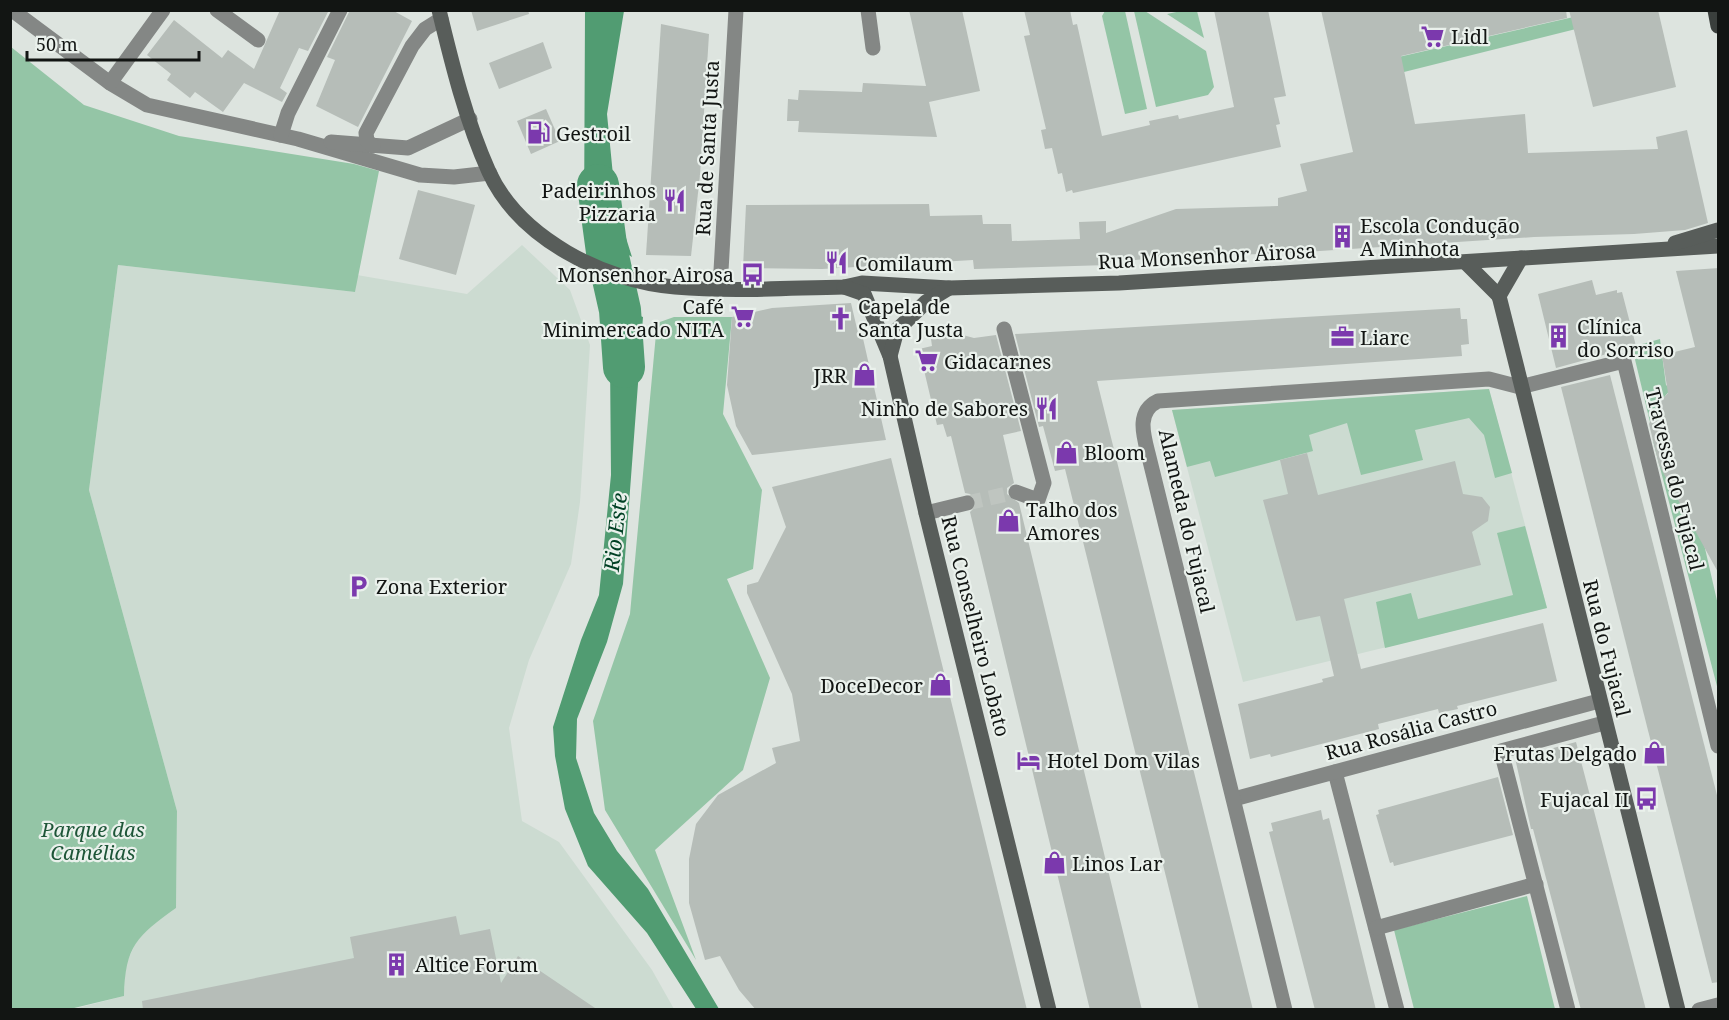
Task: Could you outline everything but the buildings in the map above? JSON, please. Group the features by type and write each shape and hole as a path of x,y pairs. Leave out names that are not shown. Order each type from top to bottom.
{"main road":[{"path":"1715,10 1719,26"},
{"path":"440,15 470,119 490,173 527,225 563,250 625,276 675,287 844,287"},
{"path":"1649,250 1719,230"},
{"path":"1467,264 1499,296 1521,258 1719,246"},
{"name":"Rua Monsenhor Airosa","path":"844,287 862,283 949,288 1119,283 1467,264 1521,258"},
{"name":"Rua Conselheiro Lobato","path":"844,287 864,294 890,356 926,513 1049,1010"},
{"path":"890,356 897,330 926,302 949,288"},
{"name":"Rua do Fujacal","path":"1499,296 1604,723 1678,1010"}],"street":[{"path":"12,10 110,83 147,105 298,139 420,175 454,177 490,173"},
{"path":"110,83 163,10"},
{"path":"217,10 258,40"},
{"path":"281,135 288,113 340,10"},
{"name":"Rua de Santa Justa","path":"720,288 736,10"},
{"path":"868,10 873,48"},
{"path":"373,146 367,141 366,133 412,46 440,15"},
{"path":"298,139 408,148 470,119"},
{"path":"1004,329 1044,483 1038,500 1016,492"},
{"name":"Travessa do Fujacal","path":"1520,387 1624,361 1719,746"},
{"name":"Alameda do Fujacal","path":"1286,1010 1149,457 1142,419 1149,406 1158,401 1488,380 1520,387"},
{"path":"926,513 968,503"},
{"name":"Rua Rosália Castro","path":"1234,800 1599,701"},
{"path":"1568,1010 1501,751 1604,723"},
{"path":"1335,772 1397,1010"},
{"path":"1376,928 1536,884"},
{"path":"1699,1010 1719,1005"}],"shaded area":[{"name":"Zona Exterior","path":"522,245 570,290 590,345 580,502 571,564 529,660 509,728 522,821 559,842 652,970 674,1009 70,1010 124,996 125,966 140,934 176,908 177,811 89,490 118,265 355,292 357,275 467,294"},
{"path":"1489,389 1547,608 1243,682 1172,410"}],"green space":[{"path":"1105,11 1125,11 1147,109 1125,114 1102,16"},
{"path":"1134,11 1145,11 1206,51 1214,87 1208,95 1156,107"},
{"path":"1197,11 1204,38 1167,14"},
{"path":"1600,11 1648,11 1364,82 1381,61"},
{"name":"Parque das Camélias","path":"11,47 84,105 179,136 354,164 379,171 355,292 118,265 89,490 177,811 176,908 143,935 136,944 127,965 124,996 70,1009 11,1009"},
{"path":"674,317 732,317 723,414 762,490 753,569 727,579 770,678 743,770 655,850 696,960 605,810 593,721 630,614 657,323"},
{"path":"1660,339 1666,385 1671,389 1655,408 1650,422 1632,347"},
{"path":"1489,389 1512,473 1495,478 1484,435 1469,418 1415,430 1423,460 1361,475 1347,423 1309,435 1313,451 1215,477 1210,461 1187,467 1172,410"},
{"path":"1652,437 1667,480 1704,544 1718,605 1718,690"},
{"path":"1525,526 1547,608 1385,648 1376,602 1411,593 1418,619 1513,595 1497,533"},
{"path":"1527,896 1555,1009 1414,1009 1394,930"}],"water":[{"path":"585,11 624,11 607,114 616,206 632,257 584,228"},
{"path":"599,302 643,317 623,584 607,642 577,719 576,758 594,813 617,851 648,889 719,1009 696,1009 647,933 588,866 565,809 555,756 553,727 581,640 599,595 611,475 610,360"}],"waterway":[{"name":"Rio Este","path":"598,185 607,252 620,310 624,367"}],"tunnel":[{"path":"967,503 1016,492"}],"place":[{"name":"Lidl","path":"1433,36"},
{"name":"Gestroil","path":"538,133"},
{"name":"Padeirinhos Pizzaria","path":"674,201"},
{"name":"Escola Condução A Minhota","path":"1342,236"},
{"name":"Comilaum","path":"837,263"},
{"name":"Monsenhor Airosa","path":"752,274"},
{"name":"Café Minimercado NITA","path":"742,317"},
{"name":"Capela de Santa Justa","path":"840,318"},
{"name":"Liarc","path":"1342,337"},
{"name":"Clínica do Sorriso","path":"1559,337"},
{"name":"Gidacarnes","path":"926,361"},
{"name":"JRR","path":"865,375"},
{"name":"Ninho de Sabores","path":"1046,408"},
{"name":"Bloom","path":"1066,452"},
{"name":"Talho dos Amores","path":"1008,521"},
{"name":"Zona Exterior","path":"358,586"},
{"name":"DoceDecor","path":"941,685"},
{"name":"Frutas Delgado","path":"1655,753"},
{"name":"Hotel Dom Vilas","path":"1029,760"},
{"name":"Fujacal II","path":"1647,799"},
{"name":"Linos Lar","path":"1054,863"},
{"name":"Altice Forum","path":"397,964"}]}
